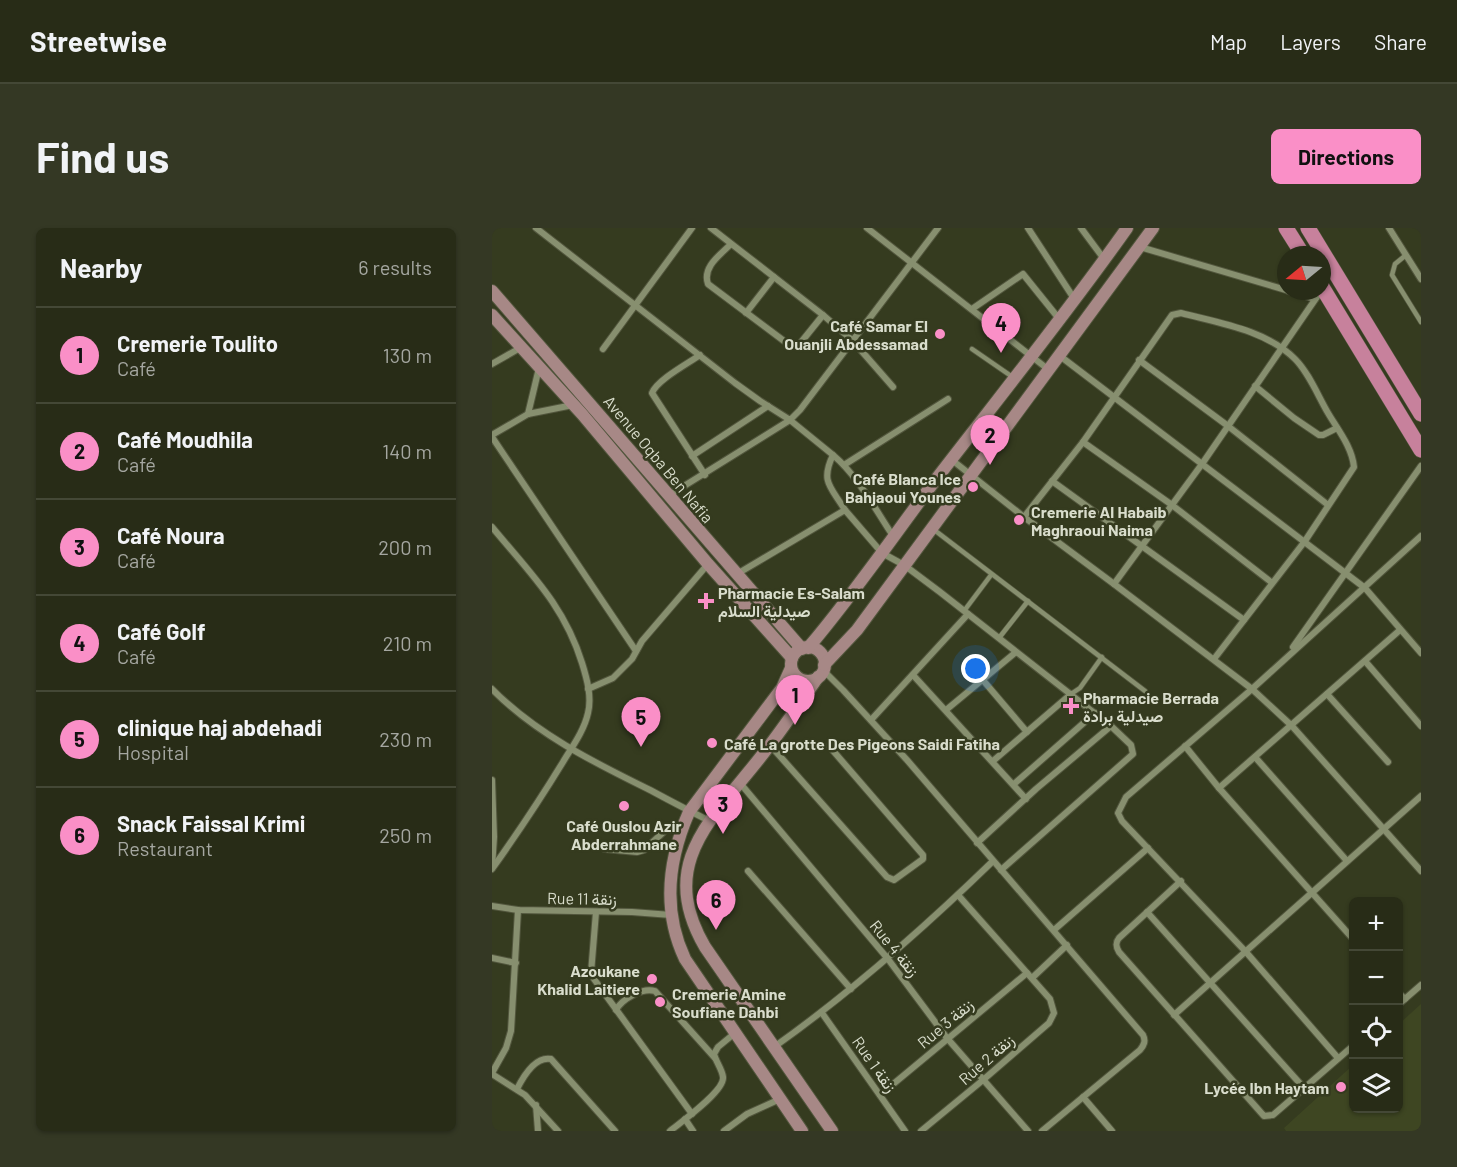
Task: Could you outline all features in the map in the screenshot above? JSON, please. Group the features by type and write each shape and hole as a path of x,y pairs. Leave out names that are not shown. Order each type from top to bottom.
{"main road":[{"path":"1286,228 1297,246"},
{"path":"1308,228 1421,414"},
{"path":"1327,300 1421,450"}],"street":[{"path":"537,228 545,230 635,305 768,406 790,420 833,455 844,465 893,537"},
{"path":"603,350 692,228"},
{"path":"711,228 852,340 892,387"},
{"path":"867,228 1049,370"},
{"path":"668,496 790,420 800,410 938,228"},
{"path":"1028,228 1075,301"},
{"path":"1081,228 1105,259"},
{"path":"802,1131 684,959 674,934 671,915 671,873 681,829 689,812 782,688 792,663 840,610 893,537 1075,301 1127,228"},
{"path":"832,1131 705,947 689,918 685,889 686,870 694,847 710,821 771,745 822,671 857,630 1153,228"},
{"path":"1389,228 1421,279"},
{"path":"731,244 707,269 705,277 708,284 792,347 798,346 823,315"},
{"path":"1139,246 1277,288"},
{"path":"972,309 1023,274 1060,320"},
{"path":"746,313 774,277"},
{"name":"Avenue Oqba Ben Nafia","path":"492,291 668,496 805,648"},
{"path":"1114,584 1202,464 1315,300"},
{"path":"1024,517 1083,442 1113,396 1172,315 1181,313 1240,329 1282,347 1296,361 1337,428 1350,451 1354,466 1305,541 1271,582 1214,659"},
{"name":"Avenue Oqba Ben Nafia","path":"492,315 573,405 792,663"},
{"path":"492,364 520,348"},
{"path":"700,355 660,382 652,393 705,475"},
{"path":"1060,356 1365,588 1421,653"},
{"path":"1139,360 1228,426 1328,505"},
{"path":"528,414 539,368"},
{"path":"1255,386 1319,435 1337,428"},
{"path":"844,465 948,399"},
{"path":"573,405 528,414 492,436 636,651"},
{"path":"692,456 768,406"},
{"path":"1083,442 1172,505 1271,582"},
{"path":"833,455 827,467 826,478 845,510 882,553 904,565 966,612 1112,726 1131,745 1133,754 1001,870"},
{"path":"952,460 1252,689 1292,726 1421,871"},
{"path":"1288,655 1421,466"},
{"path":"1052,481 1244,620"},
{"path":"737,574 845,510"},
{"path":"492,527 559,610 578,649 588,689 588,714 572,748 492,868"},
{"path":"1338,1058 1246,952 1122,821 1118,813 1126,797 1252,689 1421,536"},
{"path":"588,689 613,678 632,659 642,641 708,564"},
{"path":"872,720 966,612"},
{"path":"1219,788 1400,630"},
{"path":"792,663 794,673 802,680 808,681 822,671 824,660 817,651 805,648"},
{"path":"946,710 1016,652"},
{"path":"1365,661 1421,726"},
{"path":"822,671 872,720 1141,1031 1145,1039 1140,1050 1042,1131"},
{"path":"913,675 1026,799"},
{"path":"982,679 1027,732"},
{"path":"492,689 522,717 572,748 689,812 710,821"},
{"path":"993,761 1071,694"},
{"path":"1327,694 1388,762"},
{"path":"1014,784 1095,713"},
{"path":"977,843 1112,726"},
{"path":"771,745 887,877 894,880 923,859 923,855 829,746"},
{"path":"1185,746 1349,935"},
{"path":"1255,757 1347,861"},
{"path":"492,780 494,837 492,868"},
{"name":"Rue 4 زنقة","path":"740,783 888,959 947,1038 1028,1131"},
{"path":"1174,1015 1421,796"},
{"path":"605,849 637,852 644,850 669,827 681,829"},
{"path":"1054,930 1148,848"},
{"path":"773,1047 822,1012 888,959 993,861"},
{"path":"748,871 851,989"},
{"path":"1181,881 1116,941 1116,947 1264,1116 1273,1115 1349,1048"},
{"path":"958,895 1030,975"},
{"name":"Rue 11 زنقة","path":"492,906 518,910 671,915"},
{"path":"518,910 511,1032 506,1048 492,1073 518,1089 536,1104 558,1131"},
{"path":"596,912 591,973 692,1114"},
{"path":"1147,912 1304,1088"},
{"name":"Rue 3 زنقة","path":"880,1095 947,1038 1067,945"},
{"path":"492,958 516,963"},
{"name":"Rue 2 زنقة","path":"921,1131 1048,1023 1054,1013 1050,999 1030,975"},
{"path":"1405,999 1421,986"},
{"path":"616,1010 618,1006 637,993 651,989 715,1058 723,1081 707,1101 670,1131"},
{"name":"Rue 1 زنقة","path":"822,1012 904,1131"},
{"path":"715,1058 714,1054 718,1047 735,1033"},
{"path":"518,1089 523,1078 539,1061 545,1058 551,1059 615,1131"},
{"path":"1083,1097 1112,1131"},
{"path":"724,1131 747,1114 780,1099"},
{"path":"536,1104 538,1131"},
{"path":"685,1119 693,1131"}],"lane":[{"path":"1406,255 1395,264 1392,274 1421,322"},
{"path":"972,349 1014,378"},
{"path":"931,527 1145,691"},
{"path":"966,612 991,574"},
{"path":"999,638 1028,601"},
{"path":"1071,694 1080,688 1102,657"}],"shaded area":[{"name":"Lycée Ibn Haytam","path":"1421,1004 1421,1131 1286,1131 1284,1128 1349,1069 1349,1113 1403,1113 1403,1020"}],"place":[{"name":"Café Samar El Ouanjli Abdessamad","path":"940,334"},
{"name":"Café Golf","path":"1001,353"},
{"name":"Café Moudhila","path":"990,465"},
{"name":"Café Blanca Ice Bahjaoui Younes","path":"973,487"},
{"name":"Cremerie Al Habaib Maghraoui Naima","path":"1019,520"},
{"name":"Pharmacie Es-Salam صيدلية السلام","path":"706,601"},
{"name":"Pharmacie Berrada صيدلية برادة","path":"1071,706"},
{"name":"Cremerie Toulito","path":"795,725"},
{"name":"Café La grotte Des Pigeons Saidi Fatiha","path":"712,743"},
{"name":"clinique haj abdehadi","path":"641,747"},
{"name":"Café Ouslou Azir Abderrahmane","path":"624,806"},
{"name":"Café Noura","path":"723,834"},
{"name":"Snack Faissal Krimi","path":"716,930"},
{"name":"Azoukane Khalid Laitiere","path":"652,979"},
{"name":"Cremerie Amine Soufiane Dahbi","path":"660,1002"},
{"name":"Lycée Ibn Haytam","path":"1341,1087"}]}
